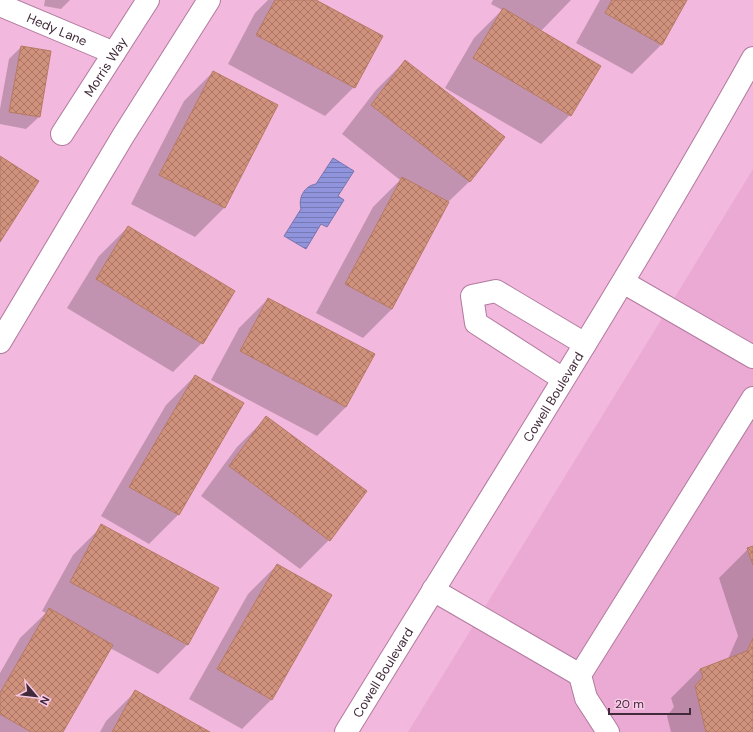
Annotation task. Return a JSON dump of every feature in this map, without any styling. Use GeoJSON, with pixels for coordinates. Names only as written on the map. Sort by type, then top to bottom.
{"type":"FeatureCollection","features":[{"type":"Feature","properties":{"kind":"main road","name":"Morris Way"},"geometry":{"type":"LineString","coordinates":[[62,134],[148,0]]}},
{"type":"Feature","properties":{"kind":"main road"},"geometry":{"type":"LineString","coordinates":[[0,342],[123,136],[209,0]]}},
{"type":"Feature","properties":{"kind":"main road","name":"Hedy Lane"},"geometry":{"type":"LineString","coordinates":[[0,4],[114,53]]}},
{"type":"Feature","properties":{"kind":"main road","name":"Cowell Boulevard"},"geometry":{"type":"LineString","coordinates":[[346,732],[623,282],[753,58]]}},
{"type":"Feature","properties":{"kind":"main road"},"geometry":{"type":"LineString","coordinates":[[623,282],[753,357]]}},
{"type":"Feature","properties":{"kind":"main road"},"geometry":{"type":"LineString","coordinates":[[563,379],[476,322],[472,296],[496,291],[585,344]]}},
{"type":"Feature","properties":{"kind":"main road"},"geometry":{"type":"LineString","coordinates":[[580,675],[753,398]]}},
{"type":"Feature","properties":{"kind":"main road"},"geometry":{"type":"LineString","coordinates":[[433,590],[580,675],[586,698],[608,732]]}},
{"type":"Feature","properties":{"kind":"shaded area"},"geometry":{"type":"Polygon","coordinates":[[[753,169],[753,732],[408,732],[653,333],[753,169]]]}},
{"type":"Feature","properties":{"kind":"water"},"geometry":{"type":"Polygon","coordinates":[[[333,158],[354,171],[338,196],[344,200],[327,227],[321,224],[306,249],[284,236],[301,209],[300,201],[303,193],[308,187],[316,184],[333,158]]]}},
{"type":"Feature","properties":{"kind":"building"},"geometry":{"type":"Polygon","coordinates":[[[275,0],[316,0],[383,36],[355,88],[256,35],[275,0]]]}},
{"type":"Feature","properties":{"kind":"building"},"geometry":{"type":"Polygon","coordinates":[[[612,0],[687,0],[662,45],[605,13],[612,0]]]}},
{"type":"Feature","properties":{"kind":"building"},"geometry":{"type":"Polygon","coordinates":[[[503,8],[601,66],[571,116],[473,58],[503,8]]]}},
{"type":"Feature","properties":{"kind":"building"},"geometry":{"type":"Polygon","coordinates":[[[21,46],[51,51],[40,117],[9,112],[21,46]]]}},
{"type":"Feature","properties":{"kind":"building"},"geometry":{"type":"Polygon","coordinates":[[[405,60],[505,137],[470,182],[371,105],[405,60]]]}},
{"type":"Feature","properties":{"kind":"building"},"geometry":{"type":"Polygon","coordinates":[[[213,71],[278,105],[225,208],[159,175],[213,71]]]}},
{"type":"Feature","properties":{"kind":"building"},"geometry":{"type":"Polygon","coordinates":[[[0,156],[39,181],[0,242],[0,156]]]}},
{"type":"Feature","properties":{"kind":"building"},"geometry":{"type":"Polygon","coordinates":[[[402,177],[449,202],[392,309],[345,284],[402,177]]]}},
{"type":"Feature","properties":{"kind":"building"},"geometry":{"type":"Polygon","coordinates":[[[128,226],[235,291],[203,344],[96,279],[128,226]]]}},
{"type":"Feature","properties":{"kind":"building"},"geometry":{"type":"Polygon","coordinates":[[[268,298],[375,354],[346,407],[240,351],[268,298]]]}},
{"type":"Feature","properties":{"kind":"building"},"geometry":{"type":"Polygon","coordinates":[[[195,375],[244,403],[179,515],[129,487],[195,375]]]}},
{"type":"Feature","properties":{"kind":"building"},"geometry":{"type":"Polygon","coordinates":[[[266,416],[367,491],[330,541],[229,466],[266,416]]]}},
{"type":"Feature","properties":{"kind":"building"},"geometry":{"type":"Polygon","coordinates":[[[101,524],[219,588],[188,645],[70,582],[101,524]]]}},
{"type":"Feature","properties":{"kind":"building"},"geometry":{"type":"Polygon","coordinates":[[[753,546],[753,565],[747,548],[753,546]]]}},
{"type":"Feature","properties":{"kind":"building"},"geometry":{"type":"Polygon","coordinates":[[[277,564],[332,595],[272,700],[217,669],[277,564]]]}},
{"type":"Feature","properties":{"kind":"building"},"geometry":{"type":"Polygon","coordinates":[[[49,608],[113,645],[63,732],[31,732],[0,714],[0,693],[49,608]]]}},
{"type":"Feature","properties":{"kind":"building"},"geometry":{"type":"Polygon","coordinates":[[[753,638],[753,732],[706,732],[695,686],[703,677],[700,669],[747,651],[753,638]]]}},
{"type":"Feature","properties":{"kind":"building"},"geometry":{"type":"Polygon","coordinates":[[[135,690],[210,732],[112,732],[135,690]]]}}]}
